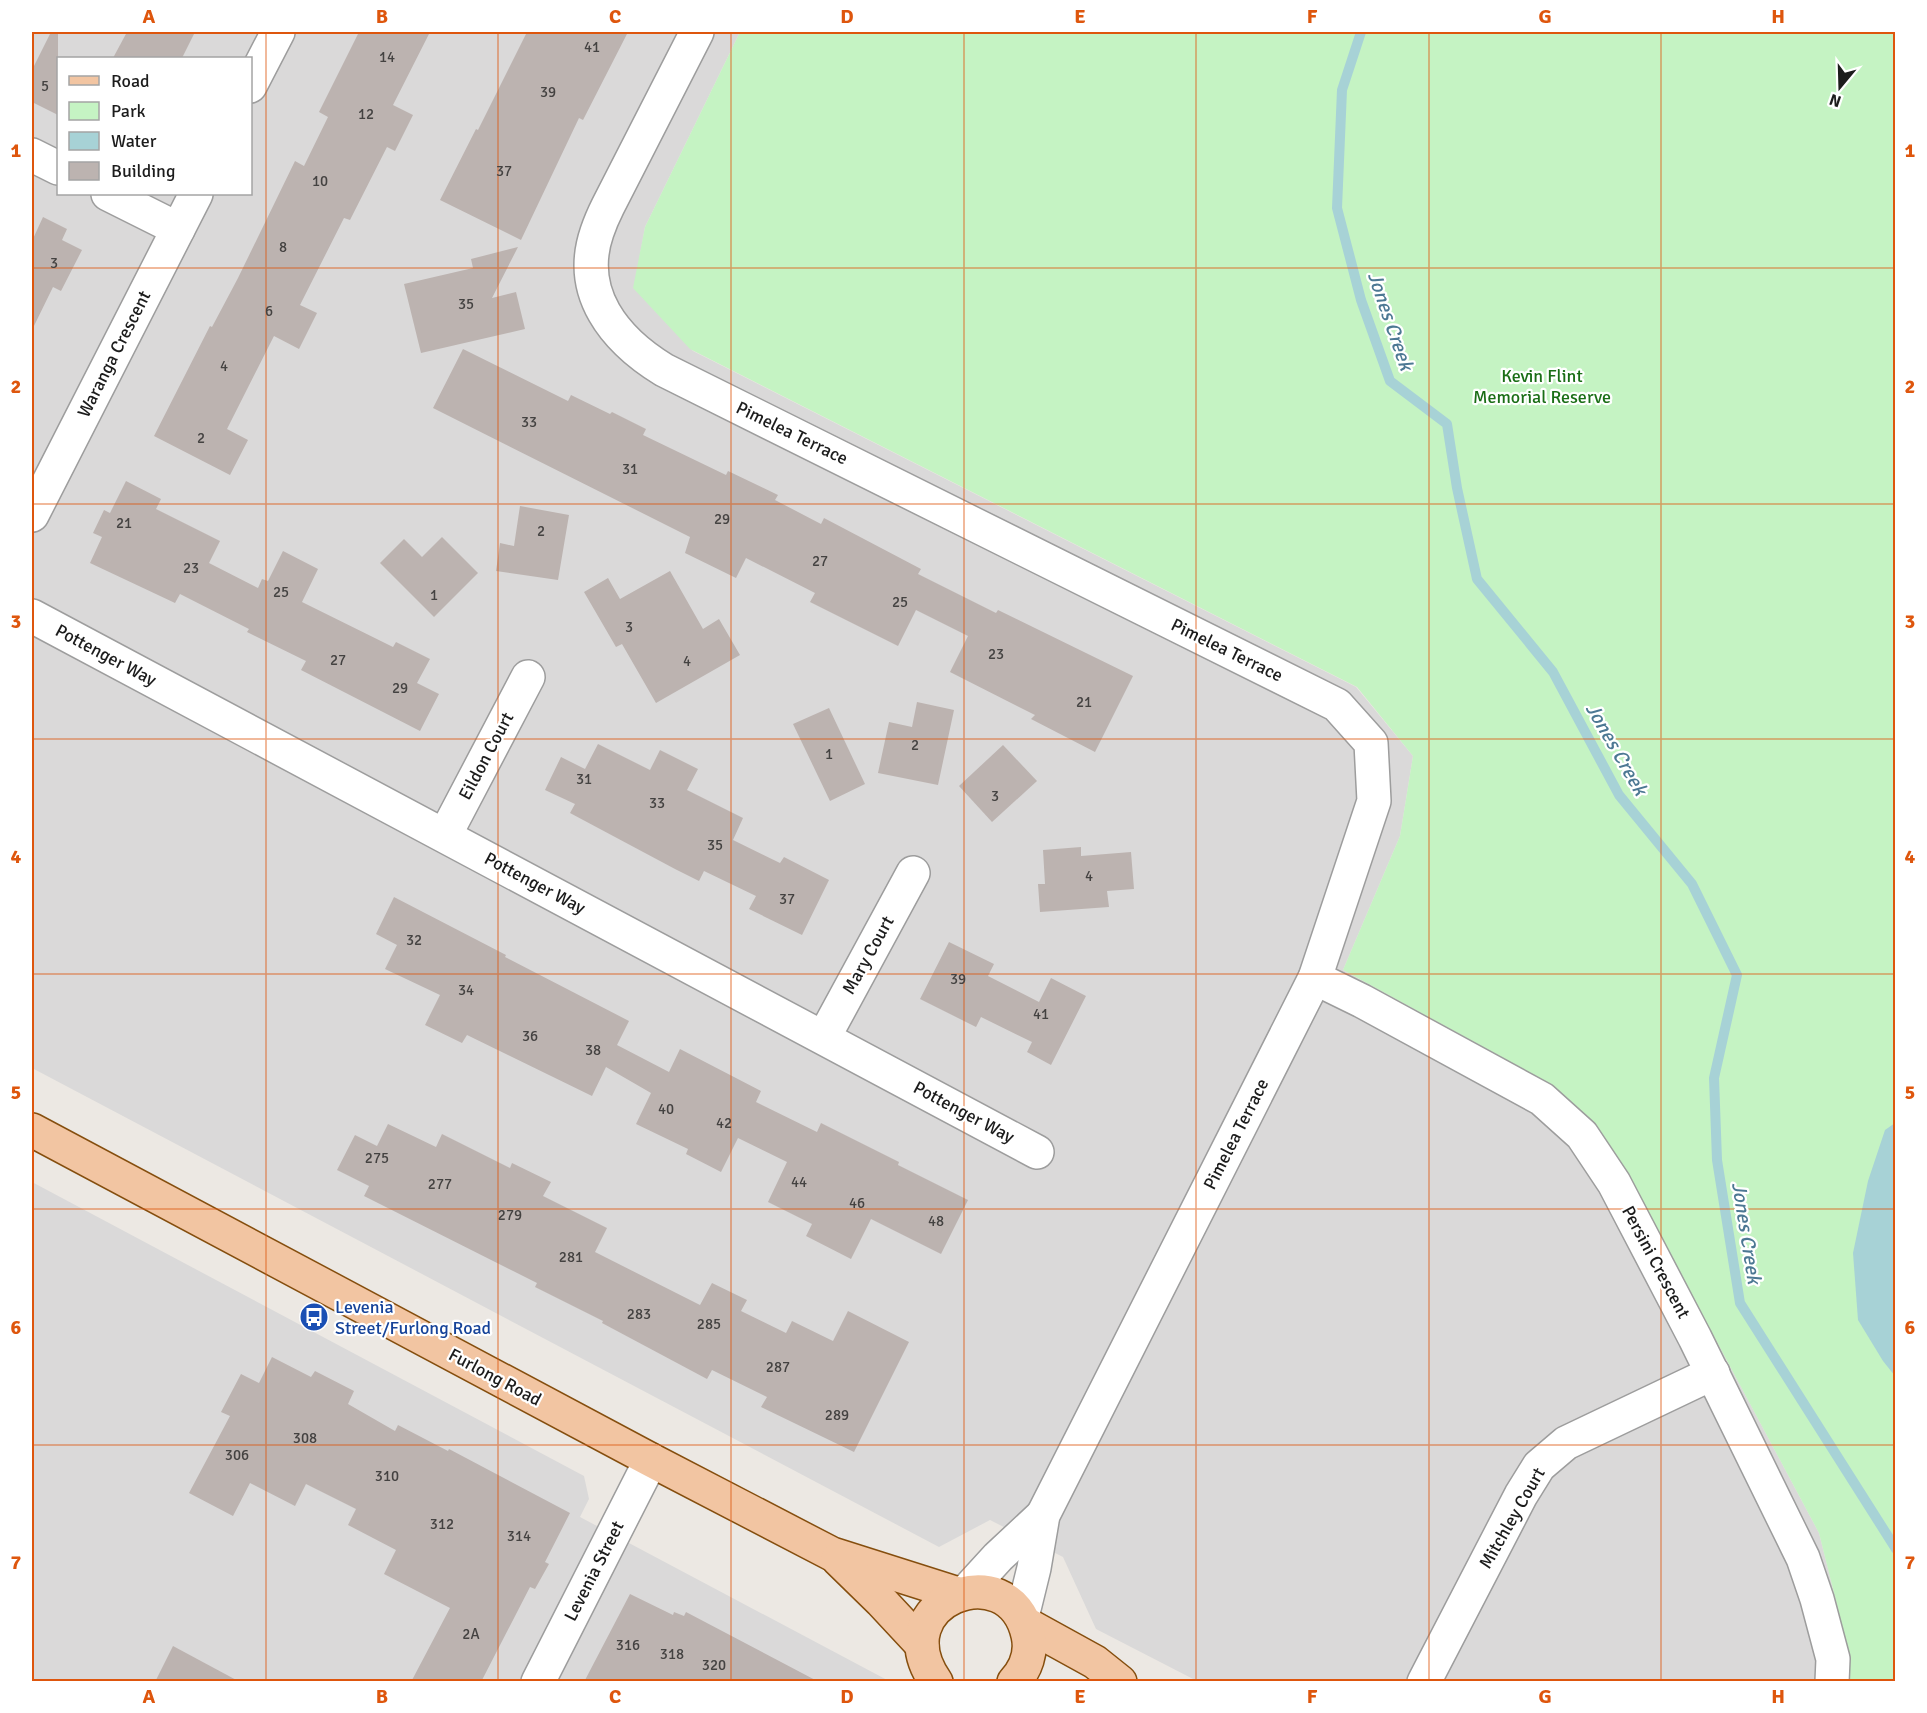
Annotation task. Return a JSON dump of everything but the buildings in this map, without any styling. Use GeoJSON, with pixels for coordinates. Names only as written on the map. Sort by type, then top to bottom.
{"type":"FeatureCollection","features":[{"type":"Feature","properties":{"kind":"main road","name":"Furlong Road"},"geometry":{"type":"LineString","coordinates":[[32,1130],[832,1554],[962,1593],[982,1591],[998,1596],[1012,1605],[1024,1621]]}},
{"type":"Feature","properties":{"kind":"main road","name":"Furlong Road"},"geometry":{"type":"LineString","coordinates":[[832,1554],[881,1601],[926,1666]]}},
{"type":"Feature","properties":{"kind":"main road"},"geometry":{"type":"LineString","coordinates":[[926,1666],[923,1632],[928,1619],[946,1600],[962,1593]]}},
{"type":"Feature","properties":{"kind":"main road"},"geometry":{"type":"LineString","coordinates":[[1014,1682],[1021,1675],[1028,1659],[1030,1641],[1024,1621]]}},
{"type":"Feature","properties":{"kind":"main road"},"geometry":{"type":"LineString","coordinates":[[1024,1621],[1095,1662],[1120,1682]]}},
{"type":"Feature","properties":{"kind":"street"},"geometry":{"type":"LineString","coordinates":[[252,82],[278,32]]}},
{"type":"Feature","properties":{"kind":"street","name":"Pimelea Terrace"},"geometry":{"type":"LineString","coordinates":[[697,32],[596,233],[591,270],[595,291],[605,315],[627,343],[641,356],[664,370],[1337,705],[1371,743],[1374,801],[1315,978],[1043,1515],[1024,1621]]}},
{"type":"Feature","properties":{"kind":"street"},"geometry":{"type":"LineString","coordinates":[[32,154],[57,167]]}},
{"type":"Feature","properties":{"kind":"street"},"geometry":{"type":"LineString","coordinates":[[110,195],[178,230]]}},
{"type":"Feature","properties":{"kind":"street","name":"Waranga Crescent"},"geometry":{"type":"LineString","coordinates":[[32,515],[196,195]]}},
{"type":"Feature","properties":{"kind":"street","name":"Pottenger Way"},"geometry":{"type":"LineString","coordinates":[[32,616],[1038,1152]]}},
{"type":"Feature","properties":{"kind":"street","name":"Eildon Court"},"geometry":{"type":"LineString","coordinates":[[445,835],[528,677]]}},
{"type":"Feature","properties":{"kind":"street","name":"Mary Court"},"geometry":{"type":"LineString","coordinates":[[824,1037],[913,873]]}},
{"type":"Feature","properties":{"kind":"street","name":"Persini Crescent"},"geometry":{"type":"LineString","coordinates":[[1315,978],[1362,1001],[1542,1100],[1582,1135],[1614,1183],[1713,1373],[1803,1558],[1833,1659],[1832,1682]]}},
{"type":"Feature","properties":{"kind":"street","name":"Mitchley Court"},"geometry":{"type":"LineString","coordinates":[[1424,1682],[1521,1495],[1539,1466],[1566,1443],[1713,1373]]}},
{"type":"Feature","properties":{"kind":"street","name":"Levenia Street"},"geometry":{"type":"LineString","coordinates":[[538,1682],[651,1460]]}},
{"type":"Feature","properties":{"kind":"street","name":"Pimelea Terrace"},"geometry":{"type":"LineString","coordinates":[[962,1593],[1043,1515]]}},
{"type":"Feature","properties":{"kind":"shaded area"},"geometry":{"type":"Polygon","coordinates":[[[32,32],[740,32],[645,227],[634,288],[693,351],[1356,687],[1413,756],[1400,836],[1343,970],[1516,1065],[1594,1126],[1646,1209],[1819,1533],[1838,1609],[1838,1681],[1197,1681],[1096,1629],[1063,1557],[990,1520],[939,1547],[32,1068],[32,32]]]}},
{"type":"Feature","properties":{"kind":"shaded area"},"geometry":{"type":"Polygon","coordinates":[[[32,1182],[584,1476],[589,1499],[580,1517],[889,1681],[32,1681],[32,1182]]]}},
{"type":"Feature","properties":{"kind":"green space","name":"Kevin Flint Memorial Reserve"},"geometry":{"type":"Polygon","coordinates":[[[740,32],[1895,32],[1895,1681],[1838,1681],[1838,1609],[1819,1533],[1646,1209],[1594,1126],[1516,1065],[1343,970],[1400,836],[1413,756],[1357,687],[690,349],[633,288],[645,227],[740,32]]]}},
{"type":"Feature","properties":{"kind":"water"},"geometry":{"type":"Polygon","coordinates":[[[1895,1123],[1895,1376],[1858,1320],[1853,1253],[1868,1181],[1885,1130],[1895,1123]]]}},
{"type":"Feature","properties":{"kind":"waterway","name":"Jones Creek"},"geometry":{"type":"LineString","coordinates":[[1361,32],[1342,90],[1337,208],[1361,300],[1390,381],[1447,424],[1457,488],[1477,579],[1553,672],[1619,795],[1692,884],[1737,975],[1714,1078],[1717,1160],[1740,1303],[1896,1549]]}},
{"type":"Feature","properties":{"kind":"place","name":"Levenia Street/Furlong Road"},"geometry":{"type":"Point","coordinates":[314,1317]}}]}
